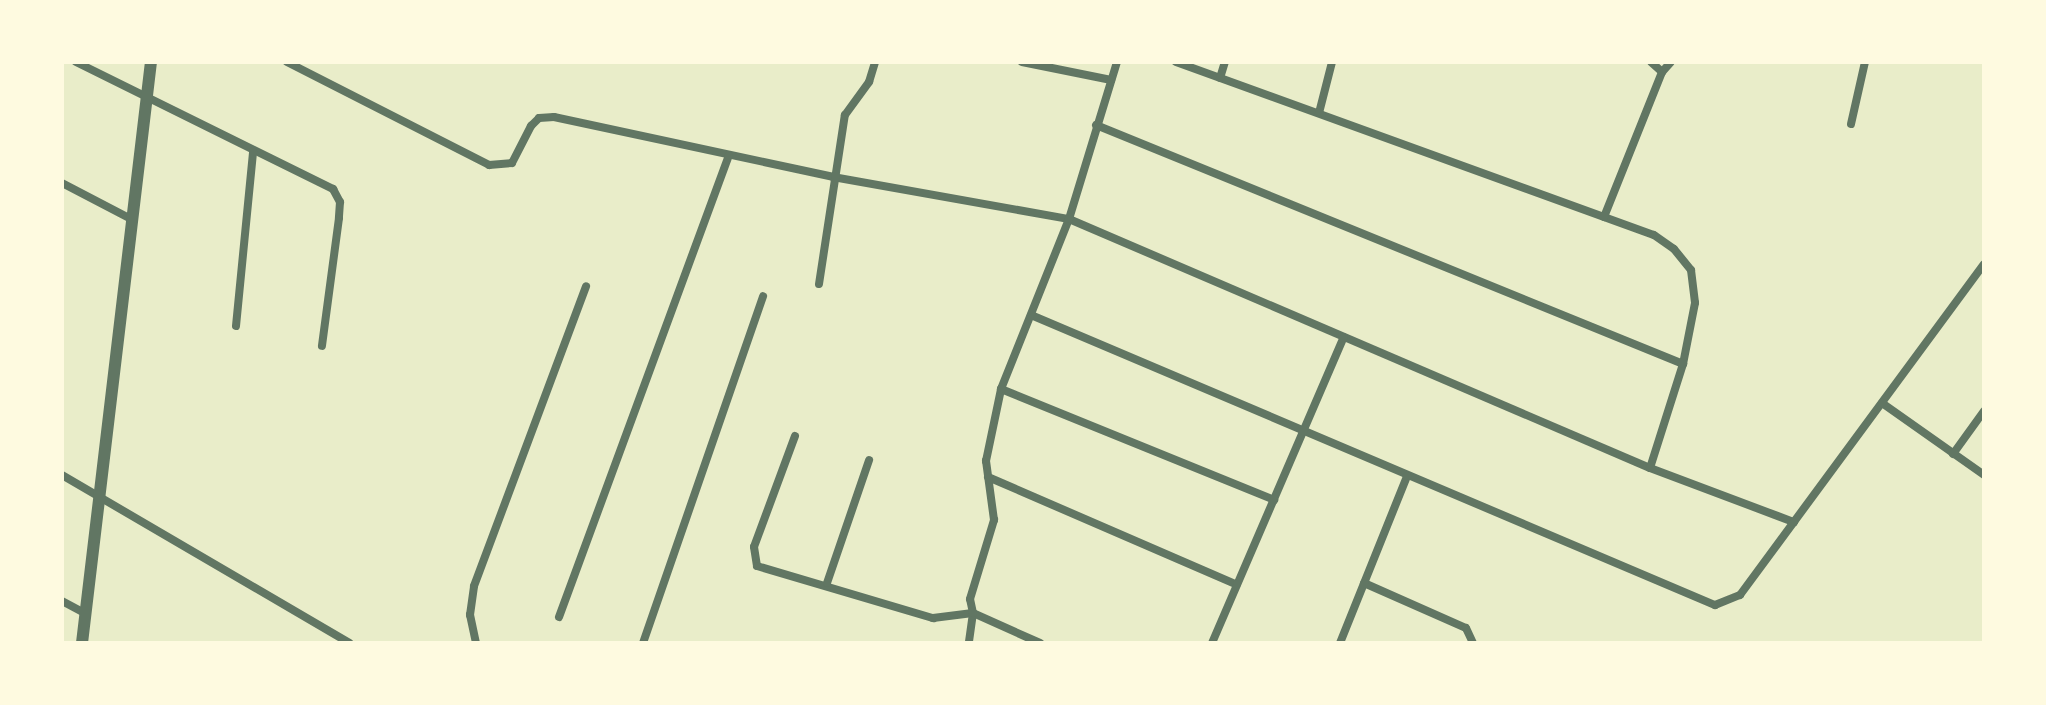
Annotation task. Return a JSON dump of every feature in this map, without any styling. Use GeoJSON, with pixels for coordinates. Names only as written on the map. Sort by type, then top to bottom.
{"type":"FeatureCollection","features":[{"type":"Feature","properties":{"kind":"street"},"geometry":{"type":"LineString","coordinates":[[76,62],[333,189],[340,202],[322,346]]}},
{"type":"Feature","properties":{"kind":"street"},"geometry":{"type":"LineString","coordinates":[[82,643],[151,62]]}},
{"type":"Feature","properties":{"kind":"street"},"geometry":{"type":"LineString","coordinates":[[287,62],[489,165],[512,163],[531,126],[539,118],[554,117],[833,177],[1069,219],[1650,468],[1794,522]]}},
{"type":"Feature","properties":{"kind":"street"},"geometry":{"type":"LineString","coordinates":[[819,284],[830,238],[833,177],[845,115],[869,82],[875,62]]}},
{"type":"Feature","properties":{"kind":"street"},"geometry":{"type":"LineString","coordinates":[[1022,62],[1111,80]]}},
{"type":"Feature","properties":{"kind":"street"},"geometry":{"type":"LineString","coordinates":[[969,643],[973,613],[970,599],[994,520],[986,461],[1001,389],[1069,219],[1117,62]]}},
{"type":"Feature","properties":{"kind":"street"},"geometry":{"type":"LineString","coordinates":[[1176,62],[1654,235],[1691,270],[1695,303],[1683,364],[1650,468]]}},
{"type":"Feature","properties":{"kind":"street"},"geometry":{"type":"LineString","coordinates":[[1220,78],[1225,62]]}},
{"type":"Feature","properties":{"kind":"street"},"geometry":{"type":"LineString","coordinates":[[1319,113],[1332,62]]}},
{"type":"Feature","properties":{"kind":"street"},"geometry":{"type":"LineString","coordinates":[[1651,62],[1662,72]]}},
{"type":"Feature","properties":{"kind":"street"},"geometry":{"type":"LineString","coordinates":[[1604,217],[1662,72],[1671,62]]}},
{"type":"Feature","properties":{"kind":"street"},"geometry":{"type":"LineString","coordinates":[[1851,124],[1865,62]]}},
{"type":"Feature","properties":{"kind":"street"},"geometry":{"type":"LineString","coordinates":[[1096,125],[1683,364]]}},
{"type":"Feature","properties":{"kind":"street"},"geometry":{"type":"LineString","coordinates":[[236,326],[253,152]]}},
{"type":"Feature","properties":{"kind":"street"},"geometry":{"type":"LineString","coordinates":[[559,617],[729,155]]}},
{"type":"Feature","properties":{"kind":"street"},"geometry":{"type":"LineString","coordinates":[[62,183],[133,220]]}},
{"type":"Feature","properties":{"kind":"street"},"geometry":{"type":"LineString","coordinates":[[1031,315],[1715,605],[1740,595],[1984,264]]}},
{"type":"Feature","properties":{"kind":"street"},"geometry":{"type":"LineString","coordinates":[[476,643],[470,615],[474,586],[586,286]]}},
{"type":"Feature","properties":{"kind":"street"},"geometry":{"type":"LineString","coordinates":[[643,643],[763,296]]}},
{"type":"Feature","properties":{"kind":"street"},"geometry":{"type":"LineString","coordinates":[[1212,643],[1344,337]]}},
{"type":"Feature","properties":{"kind":"street"},"geometry":{"type":"LineString","coordinates":[[1001,389],[1274,500]]}},
{"type":"Feature","properties":{"kind":"street"},"geometry":{"type":"LineString","coordinates":[[1882,403],[1984,475]]}},
{"type":"Feature","properties":{"kind":"street"},"geometry":{"type":"LineString","coordinates":[[1953,454],[1984,411]]}},
{"type":"Feature","properties":{"kind":"street"},"geometry":{"type":"LineString","coordinates":[[795,436],[753,557],[757,566],[827,583],[933,618],[973,613],[1040,643]]}},
{"type":"Feature","properties":{"kind":"street"},"geometry":{"type":"LineString","coordinates":[[827,583],[869,460]]}},
{"type":"Feature","properties":{"kind":"street"},"geometry":{"type":"LineString","coordinates":[[62,475],[349,643]]}},
{"type":"Feature","properties":{"kind":"street"},"geometry":{"type":"LineString","coordinates":[[1340,643],[1407,476]]}},
{"type":"Feature","properties":{"kind":"street"},"geometry":{"type":"LineString","coordinates":[[988,477],[1237,585]]}},
{"type":"Feature","properties":{"kind":"street"},"geometry":{"type":"LineString","coordinates":[[1364,583],[1466,628],[1473,643]]}},
{"type":"Feature","properties":{"kind":"street"},"geometry":{"type":"LineString","coordinates":[[62,601],[86,614]]}}]}
